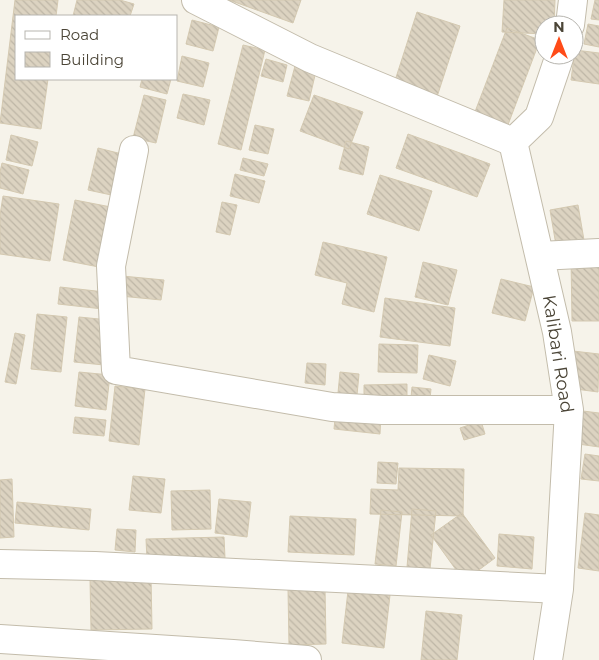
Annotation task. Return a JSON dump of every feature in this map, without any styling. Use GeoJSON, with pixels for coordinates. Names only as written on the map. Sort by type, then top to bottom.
{"type":"FeatureCollection","features":[{"type":"Feature","properties":{"kind":"street"},"geometry":{"type":"LineString","coordinates":[[196,0],[310,58],[513,142],[539,118],[557,65]]}},
{"type":"Feature","properties":{"kind":"street"},"geometry":{"type":"LineString","coordinates":[[571,15],[573,0]]}},
{"type":"Feature","properties":{"kind":"street","name":"Kalibari Road"},"geometry":{"type":"LineString","coordinates":[[513,142],[557,332],[569,410],[559,589],[548,660]]}},
{"type":"Feature","properties":{"kind":"street"},"geometry":{"type":"LineString","coordinates":[[134,150],[111,266],[116,370],[332,407],[382,410],[569,410]]}},
{"type":"Feature","properties":{"kind":"street"},"geometry":{"type":"LineString","coordinates":[[540,256],[599,253]]}},
{"type":"Feature","properties":{"kind":"street"},"geometry":{"type":"LineString","coordinates":[[0,564],[95,566],[559,589]]}},
{"type":"Feature","properties":{"kind":"street"},"geometry":{"type":"LineString","coordinates":[[0,639],[307,660]]}},
{"type":"Feature","properties":{"kind":"building"},"geometry":{"type":"Polygon","coordinates":[[[15,0],[58,0],[56,15],[15,15],[15,80],[48,80],[41,129],[0,123],[15,0]]]}},
{"type":"Feature","properties":{"kind":"building"},"geometry":{"type":"Polygon","coordinates":[[[77,0],[120,0],[134,4],[130,15],[73,15],[77,0]]]}},
{"type":"Feature","properties":{"kind":"building"},"geometry":{"type":"Polygon","coordinates":[[[229,0],[301,0],[293,23],[229,0]]]}},
{"type":"Feature","properties":{"kind":"building"},"geometry":{"type":"Polygon","coordinates":[[[504,0],[555,0],[554,15],[534,15],[534,34],[502,32],[504,0]]]}},
{"type":"Feature","properties":{"kind":"building"},"geometry":{"type":"Polygon","coordinates":[[[595,0],[599,0],[599,20],[591,19],[595,0]]]}},
{"type":"Feature","properties":{"kind":"building"},"geometry":{"type":"Polygon","coordinates":[[[417,12],[460,26],[435,103],[392,90],[417,12]]]}},
{"type":"Feature","properties":{"kind":"building"},"geometry":{"type":"Polygon","coordinates":[[[192,20],[219,27],[213,51],[186,44],[192,20]]]}},
{"type":"Feature","properties":{"kind":"building"},"geometry":{"type":"Polygon","coordinates":[[[588,24],[599,26],[599,47],[584,44],[588,24]]]}},
{"type":"Feature","properties":{"kind":"building"},"geometry":{"type":"Polygon","coordinates":[[[507,28],[534,38],[534,56],[506,130],[473,117],[507,28]]]}},
{"type":"Feature","properties":{"kind":"building"},"geometry":{"type":"Polygon","coordinates":[[[243,45],[265,50],[241,150],[218,144],[243,45]]]}},
{"type":"Feature","properties":{"kind":"building"},"geometry":{"type":"Polygon","coordinates":[[[584,51],[599,53],[599,84],[571,80],[573,65],[584,65],[584,51]]]}},
{"type":"Feature","properties":{"kind":"building"},"geometry":{"type":"Polygon","coordinates":[[[182,56],[209,63],[203,87],[177,81],[182,56]]]}},
{"type":"Feature","properties":{"kind":"building"},"geometry":{"type":"Polygon","coordinates":[[[266,59],[287,65],[283,82],[261,76],[266,59]]]}},
{"type":"Feature","properties":{"kind":"building"},"geometry":{"type":"Polygon","coordinates":[[[295,66],[316,71],[309,101],[287,96],[295,66]]]}},
{"type":"Feature","properties":{"kind":"building"},"geometry":{"type":"Polygon","coordinates":[[[142,80],[171,80],[167,94],[140,87],[142,80]]]}},
{"type":"Feature","properties":{"kind":"building"},"geometry":{"type":"Polygon","coordinates":[[[183,94],[210,100],[204,125],[177,118],[183,94]]]}},
{"type":"Feature","properties":{"kind":"building"},"geometry":{"type":"Polygon","coordinates":[[[144,95],[166,100],[156,143],[133,138],[144,95]]]}},
{"type":"Feature","properties":{"kind":"building"},"geometry":{"type":"Polygon","coordinates":[[[314,95],[363,112],[349,149],[300,131],[314,95]]]}},
{"type":"Feature","properties":{"kind":"building"},"geometry":{"type":"Polygon","coordinates":[[[255,125],[274,129],[268,154],[249,150],[255,125]]]}},
{"type":"Feature","properties":{"kind":"building"},"geometry":{"type":"Polygon","coordinates":[[[408,134],[490,164],[477,197],[396,168],[408,134]]]}},
{"type":"Feature","properties":{"kind":"building"},"geometry":{"type":"Polygon","coordinates":[[[11,135],[38,142],[32,166],[6,160],[11,135]]]}},
{"type":"Feature","properties":{"kind":"building"},"geometry":{"type":"Polygon","coordinates":[[[346,141],[369,147],[363,175],[339,169],[346,141]]]}},
{"type":"Feature","properties":{"kind":"building"},"geometry":{"type":"Polygon","coordinates":[[[98,148],[126,155],[116,196],[88,190],[98,148]]]}},
{"type":"Feature","properties":{"kind":"building"},"geometry":{"type":"Polygon","coordinates":[[[243,158],[268,164],[264,176],[240,170],[243,158]]]}},
{"type":"Feature","properties":{"kind":"building"},"geometry":{"type":"Polygon","coordinates":[[[2,163],[29,170],[23,194],[0,188],[2,163]]]}},
{"type":"Feature","properties":{"kind":"building"},"geometry":{"type":"Polygon","coordinates":[[[235,174],[265,181],[259,203],[230,196],[235,174]]]}},
{"type":"Feature","properties":{"kind":"building"},"geometry":{"type":"Polygon","coordinates":[[[380,175],[432,191],[419,231],[367,214],[380,175]]]}},
{"type":"Feature","properties":{"kind":"building"},"geometry":{"type":"Polygon","coordinates":[[[3,196],[59,204],[50,261],[0,254],[0,215],[3,196]]]}},
{"type":"Feature","properties":{"kind":"building"},"geometry":{"type":"Polygon","coordinates":[[[75,200],[116,208],[104,268],[63,260],[75,200]]]}},
{"type":"Feature","properties":{"kind":"building"},"geometry":{"type":"Polygon","coordinates":[[[222,202],[237,205],[230,235],[216,232],[222,202]]]}},
{"type":"Feature","properties":{"kind":"building"},"geometry":{"type":"Polygon","coordinates":[[[578,205],[585,246],[557,251],[550,210],[578,205]]]}},
{"type":"Feature","properties":{"kind":"building"},"geometry":{"type":"Polygon","coordinates":[[[323,242],[387,257],[374,312],[342,304],[347,283],[315,275],[323,242]]]}},
{"type":"Feature","properties":{"kind":"building"},"geometry":{"type":"Polygon","coordinates":[[[571,258],[599,258],[599,321],[572,321],[571,258]]]}},
{"type":"Feature","properties":{"kind":"building"},"geometry":{"type":"Polygon","coordinates":[[[423,262],[457,270],[448,305],[415,297],[423,262]]]}},
{"type":"Feature","properties":{"kind":"building"},"geometry":{"type":"Polygon","coordinates":[[[122,276],[164,280],[161,300],[120,296],[122,276]]]}},
{"type":"Feature","properties":{"kind":"building"},"geometry":{"type":"Polygon","coordinates":[[[501,279],[534,287],[525,321],[492,313],[501,279]]]}},
{"type":"Feature","properties":{"kind":"building"},"geometry":{"type":"Polygon","coordinates":[[[60,287],[105,292],[103,309],[58,304],[60,287]]]}},
{"type":"Feature","properties":{"kind":"building"},"geometry":{"type":"Polygon","coordinates":[[[385,298],[455,308],[450,346],[380,337],[385,298]]]}},
{"type":"Feature","properties":{"kind":"building"},"geometry":{"type":"Polygon","coordinates":[[[37,314],[67,317],[61,372],[31,369],[37,314]]]}},
{"type":"Feature","properties":{"kind":"building"},"geometry":{"type":"Polygon","coordinates":[[[79,317],[109,320],[104,365],[74,362],[79,317]]]}},
{"type":"Feature","properties":{"kind":"building"},"geometry":{"type":"Polygon","coordinates":[[[15,333],[25,335],[16,384],[5,382],[15,333]]]}},
{"type":"Feature","properties":{"kind":"building"},"geometry":{"type":"Polygon","coordinates":[[[379,344],[418,345],[417,373],[378,372],[379,344]]]}},
{"type":"Feature","properties":{"kind":"building"},"geometry":{"type":"Polygon","coordinates":[[[573,351],[599,354],[598,392],[568,388],[573,351]]]}},
{"type":"Feature","properties":{"kind":"building"},"geometry":{"type":"Polygon","coordinates":[[[429,355],[456,361],[450,386],[423,379],[429,355]]]}},
{"type":"Feature","properties":{"kind":"building"},"geometry":{"type":"Polygon","coordinates":[[[307,363],[326,364],[325,385],[305,383],[307,363]]]}},
{"type":"Feature","properties":{"kind":"building"},"geometry":{"type":"Polygon","coordinates":[[[79,372],[110,375],[106,410],[75,406],[79,372]]]}},
{"type":"Feature","properties":{"kind":"building"},"geometry":{"type":"Polygon","coordinates":[[[340,372],[359,374],[357,395],[338,393],[340,372]]]}},
{"type":"Feature","properties":{"kind":"building"},"geometry":{"type":"Polygon","coordinates":[[[407,384],[407,406],[364,407],[364,385],[407,384]]]}},
{"type":"Feature","properties":{"kind":"building"},"geometry":{"type":"Polygon","coordinates":[[[115,386],[145,389],[139,445],[109,441],[115,386]]]}},
{"type":"Feature","properties":{"kind":"building"},"geometry":{"type":"Polygon","coordinates":[[[412,387],[431,389],[429,409],[410,408],[412,387]]]}},
{"type":"Feature","properties":{"kind":"building"},"geometry":{"type":"Polygon","coordinates":[[[336,409],[381,414],[380,434],[334,429],[336,409]]]}},
{"type":"Feature","properties":{"kind":"building"},"geometry":{"type":"Polygon","coordinates":[[[575,410],[599,413],[599,447],[571,443],[575,410]]]}},
{"type":"Feature","properties":{"kind":"building"},"geometry":{"type":"Polygon","coordinates":[[[75,417],[106,420],[104,436],[73,433],[75,417]]]}},
{"type":"Feature","properties":{"kind":"building"},"geometry":{"type":"Polygon","coordinates":[[[481,421],[485,434],[464,440],[460,428],[481,421]]]}},
{"type":"Feature","properties":{"kind":"building"},"geometry":{"type":"Polygon","coordinates":[[[585,454],[599,456],[599,481],[581,479],[585,454]]]}},
{"type":"Feature","properties":{"kind":"building"},"geometry":{"type":"Polygon","coordinates":[[[378,462],[398,463],[396,484],[377,483],[378,462]]]}},
{"type":"Feature","properties":{"kind":"building"},"geometry":{"type":"Polygon","coordinates":[[[399,468],[464,469],[463,516],[370,514],[371,489],[398,490],[399,468]]]}},
{"type":"Feature","properties":{"kind":"building"},"geometry":{"type":"Polygon","coordinates":[[[133,476],[165,479],[161,513],[129,510],[133,476]]]}},
{"type":"Feature","properties":{"kind":"building"},"geometry":{"type":"Polygon","coordinates":[[[12,479],[14,537],[0,538],[0,480],[12,479]]]}},
{"type":"Feature","properties":{"kind":"building"},"geometry":{"type":"Polygon","coordinates":[[[210,490],[211,529],[172,530],[171,491],[210,490]]]}},
{"type":"Feature","properties":{"kind":"building"},"geometry":{"type":"Polygon","coordinates":[[[219,499],[251,502],[247,537],[215,533],[219,499]]]}},
{"type":"Feature","properties":{"kind":"building"},"geometry":{"type":"Polygon","coordinates":[[[17,502],[91,509],[89,530],[15,523],[17,502]]]}},
{"type":"Feature","properties":{"kind":"building"},"geometry":{"type":"Polygon","coordinates":[[[412,509],[436,511],[430,569],[407,567],[412,509]]]}},
{"type":"Feature","properties":{"kind":"building"},"geometry":{"type":"Polygon","coordinates":[[[381,510],[402,512],[396,566],[375,564],[381,510]]]}},
{"type":"Feature","properties":{"kind":"building"},"geometry":{"type":"Polygon","coordinates":[[[462,513],[495,558],[464,581],[431,535],[462,513]]]}},
{"type":"Feature","properties":{"kind":"building"},"geometry":{"type":"Polygon","coordinates":[[[585,513],[599,515],[599,571],[578,568],[585,513]]]}},
{"type":"Feature","properties":{"kind":"building"},"geometry":{"type":"Polygon","coordinates":[[[290,516],[356,519],[354,555],[288,552],[290,516]]]}},
{"type":"Feature","properties":{"kind":"building"},"geometry":{"type":"Polygon","coordinates":[[[117,529],[136,530],[135,552],[115,550],[117,529]]]}},
{"type":"Feature","properties":{"kind":"building"},"geometry":{"type":"Polygon","coordinates":[[[499,534],[534,537],[532,569],[497,566],[499,534]]]}},
{"type":"Feature","properties":{"kind":"building"},"geometry":{"type":"Polygon","coordinates":[[[224,537],[225,558],[147,560],[146,539],[224,537]]]}},
{"type":"Feature","properties":{"kind":"building"},"geometry":{"type":"Polygon","coordinates":[[[151,577],[152,629],[91,630],[90,578],[151,577]]]}},
{"type":"Feature","properties":{"kind":"building"},"geometry":{"type":"Polygon","coordinates":[[[325,588],[326,644],[289,645],[288,589],[325,588]]]}},
{"type":"Feature","properties":{"kind":"building"},"geometry":{"type":"Polygon","coordinates":[[[348,591],[390,595],[384,648],[342,643],[348,591]]]}},
{"type":"Feature","properties":{"kind":"building"},"geometry":{"type":"Polygon","coordinates":[[[426,611],[462,615],[457,660],[421,660],[426,611]]]}}]}
